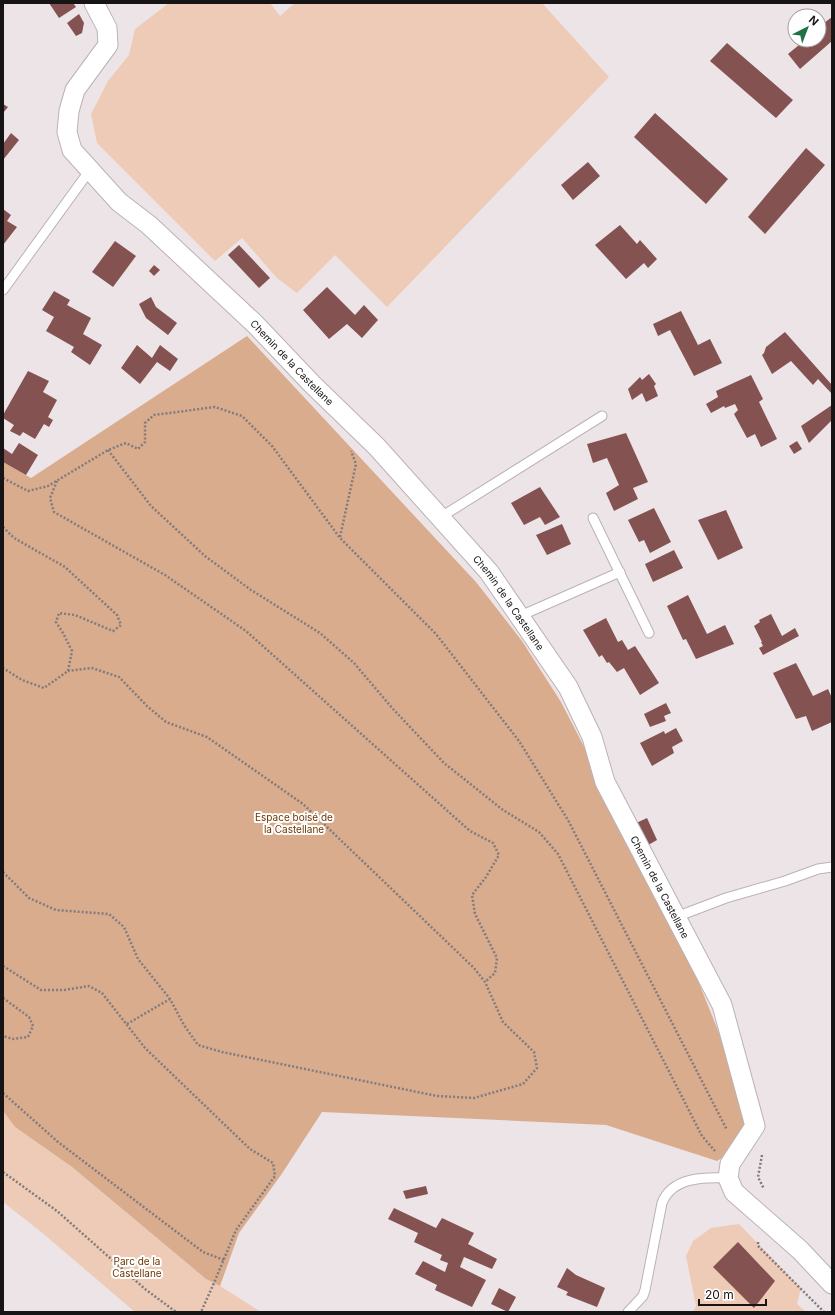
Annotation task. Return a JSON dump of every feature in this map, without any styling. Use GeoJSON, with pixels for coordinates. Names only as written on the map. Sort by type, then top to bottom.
{"type":"FeatureCollection","features":[{"type":"Feature","properties":{"kind":"street","name":"Chemin de la Castellane"},"geometry":{"type":"LineString","coordinates":[[94,3],[107,28],[108,45],[75,90],[69,111],[67,132],[72,150],[119,202],[149,225],[255,324],[312,384],[377,447],[489,572],[568,687],[592,737],[605,782],[722,1005],[755,1126],[729,1171]]}},
{"type":"Feature","properties":{"kind":"street"},"geometry":{"type":"LineString","coordinates":[[729,1171],[734,1192],[800,1250],[832,1284]]}},
{"type":"Feature","properties":{"kind":"lane"},"geometry":{"type":"LineString","coordinates":[[3,290],[90,170]]}},
{"type":"Feature","properties":{"kind":"lane"},"geometry":{"type":"LineString","coordinates":[[441,517],[602,416]]}},
{"type":"Feature","properties":{"kind":"lane"},"geometry":{"type":"LineString","coordinates":[[593,518],[649,633]]}},
{"type":"Feature","properties":{"kind":"lane"},"geometry":{"type":"LineString","coordinates":[[520,616],[620,572]]}},
{"type":"Feature","properties":{"kind":"lane"},"geometry":{"type":"LineString","coordinates":[[676,917],[726,898],[785,882],[818,869],[832,867]]}},
{"type":"Feature","properties":{"kind":"lane"},"geometry":{"type":"LineString","coordinates":[[628,1312],[643,1296],[645,1290],[662,1203],[665,1195],[689,1181],[729,1171]]}},
{"type":"Feature","properties":{"kind":"path"},"geometry":{"type":"LineString","coordinates":[[3,478],[28,491],[48,486],[108,450],[126,443],[138,449],[145,442],[145,423],[154,415],[215,407],[242,416],[272,446],[340,538],[436,634],[519,741],[568,820],[729,1134]]}},
{"type":"Feature","properties":{"kind":"path"},"geometry":{"type":"LineString","coordinates":[[108,450],[151,506],[205,556],[251,590],[320,633],[354,663],[393,709],[444,763],[503,810],[539,832],[558,854],[702,1136],[714,1151],[725,1156],[729,1171]]}},
{"type":"Feature","properties":{"kind":"path"},"geometry":{"type":"LineString","coordinates":[[340,538],[356,464],[350,452],[352,450]]}},
{"type":"Feature","properties":{"kind":"path"},"geometry":{"type":"LineString","coordinates":[[57,480],[50,498],[54,512],[165,575],[246,631],[470,831],[493,843],[499,855],[486,877],[472,895],[475,914],[497,958],[495,973],[485,982]]}},
{"type":"Feature","properties":{"kind":"path"},"geometry":{"type":"LineString","coordinates":[[3,527],[14,538],[65,567],[117,615],[121,626],[113,631],[75,615],[59,613],[56,622],[64,632],[72,651],[68,671]]}},
{"type":"Feature","properties":{"kind":"path"},"geometry":{"type":"LineString","coordinates":[[3,668],[22,680],[44,688],[68,671],[92,668],[119,677],[147,706],[166,722],[207,736],[303,804],[474,968],[485,982],[503,1022],[534,1052],[537,1068],[523,1084],[474,1098],[437,1096],[222,1052],[198,1045],[184,1025],[170,999],[138,959],[124,927],[109,914],[56,910],[29,898],[3,872]]}},
{"type":"Feature","properties":{"kind":"path"},"geometry":{"type":"LineString","coordinates":[[3,966],[41,990],[64,990],[89,986],[102,993],[145,1048],[250,1149],[273,1162],[275,1176],[236,1230],[201,1312]]}},
{"type":"Feature","properties":{"kind":"path"},"geometry":{"type":"LineString","coordinates":[[3,998],[29,1017],[33,1026],[28,1037],[13,1038],[3,1036]]}},
{"type":"Feature","properties":{"kind":"path"},"geometry":{"type":"LineString","coordinates":[[127,1024],[170,999]]}},
{"type":"Feature","properties":{"kind":"path"},"geometry":{"type":"LineString","coordinates":[[3,1093],[58,1142],[204,1252],[224,1260]]}},
{"type":"Feature","properties":{"kind":"path"},"geometry":{"type":"LineString","coordinates":[[3,1172],[57,1211],[146,1289],[176,1312]]}},
{"type":"Feature","properties":{"kind":"path"},"geometry":{"type":"LineString","coordinates":[[756,1212],[758,1246],[824,1312]]}},
{"type":"Feature","properties":{"kind":"green space"},"geometry":{"type":"Polygon","coordinates":[[[169,3],[270,3],[280,16],[295,3],[542,3],[609,77],[387,307],[335,255],[297,293],[277,278],[242,238],[215,261],[97,143],[91,114],[108,81],[129,55],[135,29],[169,3]]]}},
{"type":"Feature","properties":{"kind":"green space","name":"Espace boisé de la Castellane"},"geometry":{"type":"Polygon","coordinates":[[[247,336],[476,582],[522,641],[561,702],[674,921],[748,1105],[753,1122],[725,1156],[717,1161],[606,1125],[322,1112],[281,1175],[239,1233],[220,1286],[206,1279],[72,1167],[15,1127],[3,1111],[3,462],[31,478],[247,336]]]}},
{"type":"Feature","properties":{"kind":"green space","name":"Parc de la Castellane"},"geometry":{"type":"Polygon","coordinates":[[[3,1111],[15,1127],[72,1167],[206,1279],[220,1286],[261,1312],[135,1312],[40,1231],[3,1202],[3,1111]]]}},
{"type":"Feature","properties":{"kind":"green space"},"geometry":{"type":"Polygon","coordinates":[[[739,1224],[801,1288],[797,1304],[806,1312],[693,1312],[696,1306],[686,1256],[693,1241],[711,1228],[739,1224]]]}},
{"type":"Feature","properties":{"kind":"building"},"geometry":{"type":"Polygon","coordinates":[[[49,3],[73,3],[76,7],[59,18],[49,3]]]}},
{"type":"Feature","properties":{"kind":"building"},"geometry":{"type":"Polygon","coordinates":[[[79,14],[84,23],[82,33],[76,36],[67,23],[79,14]]]}},
{"type":"Feature","properties":{"kind":"building"},"geometry":{"type":"Polygon","coordinates":[[[832,17],[832,41],[827,45],[827,21],[832,17]]]}},
{"type":"Feature","properties":{"kind":"building"},"geometry":{"type":"Polygon","coordinates":[[[727,43],[793,100],[776,118],[710,61],[727,43]]]}},
{"type":"Feature","properties":{"kind":"building"},"geometry":{"type":"Polygon","coordinates":[[[795,48],[824,48],[800,69],[788,54],[795,48]]]}},
{"type":"Feature","properties":{"kind":"building"},"geometry":{"type":"Polygon","coordinates":[[[3,104],[8,107],[3,113],[3,104]]]}},
{"type":"Feature","properties":{"kind":"building"},"geometry":{"type":"Polygon","coordinates":[[[655,113],[728,179],[706,204],[634,137],[655,113]]]}},
{"type":"Feature","properties":{"kind":"building"},"geometry":{"type":"Polygon","coordinates":[[[11,133],[19,140],[3,160],[3,144],[11,133]]]}},
{"type":"Feature","properties":{"kind":"building"},"geometry":{"type":"Polygon","coordinates":[[[806,148],[825,165],[765,234],[748,217],[806,148]]]}},
{"type":"Feature","properties":{"kind":"building"},"geometry":{"type":"Polygon","coordinates":[[[588,162],[600,176],[573,200],[561,185],[588,162]]]}},
{"type":"Feature","properties":{"kind":"building"},"geometry":{"type":"Polygon","coordinates":[[[3,209],[11,215],[7,221],[17,227],[3,245],[3,209]]]}},
{"type":"Feature","properties":{"kind":"building"},"geometry":{"type":"Polygon","coordinates":[[[620,225],[637,244],[640,240],[657,259],[648,268],[644,263],[626,279],[595,245],[620,225]]]}},
{"type":"Feature","properties":{"kind":"building"},"geometry":{"type":"Polygon","coordinates":[[[115,241],[136,256],[113,287],[92,272],[115,241]]]}},
{"type":"Feature","properties":{"kind":"building"},"geometry":{"type":"Polygon","coordinates":[[[239,245],[270,278],[259,288],[228,255],[239,245]]]}},
{"type":"Feature","properties":{"kind":"building"},"geometry":{"type":"Polygon","coordinates":[[[154,265],[160,270],[154,276],[149,271],[154,265]]]}},
{"type":"Feature","properties":{"kind":"building"},"geometry":{"type":"Polygon","coordinates":[[[327,287],[355,315],[364,305],[378,320],[362,338],[347,324],[329,339],[303,310],[327,287]]]}},
{"type":"Feature","properties":{"kind":"building"},"geometry":{"type":"Polygon","coordinates":[[[54,291],[70,300],[67,305],[91,318],[83,334],[102,345],[90,365],[71,352],[74,347],[46,331],[54,317],[42,310],[54,291]]]}},
{"type":"Feature","properties":{"kind":"building"},"geometry":{"type":"Polygon","coordinates":[[[151,297],[156,307],[177,323],[168,335],[146,318],[139,304],[151,297]]]}},
{"type":"Feature","properties":{"kind":"building"},"geometry":{"type":"Polygon","coordinates":[[[681,311],[698,345],[710,339],[722,363],[694,376],[670,330],[658,336],[653,324],[681,311]]]}},
{"type":"Feature","properties":{"kind":"building"},"geometry":{"type":"Polygon","coordinates":[[[785,332],[832,385],[832,394],[818,379],[813,385],[791,361],[772,374],[762,355],[766,347],[785,332]]]}},
{"type":"Feature","properties":{"kind":"building"},"geometry":{"type":"Polygon","coordinates":[[[137,345],[152,358],[160,345],[178,359],[170,371],[157,362],[140,384],[121,368],[137,345]]]}},
{"type":"Feature","properties":{"kind":"building"},"geometry":{"type":"Polygon","coordinates":[[[28,371],[49,381],[43,392],[57,400],[48,417],[53,420],[49,427],[44,424],[35,439],[23,432],[20,436],[10,431],[14,425],[3,418],[3,415],[28,371]]]}},
{"type":"Feature","properties":{"kind":"building"},"geometry":{"type":"Polygon","coordinates":[[[649,374],[656,384],[654,386],[658,396],[646,402],[642,393],[632,400],[628,389],[640,377],[642,380],[649,374]]]}},
{"type":"Feature","properties":{"kind":"building"},"geometry":{"type":"Polygon","coordinates":[[[751,375],[763,399],[759,402],[777,439],[761,447],[755,434],[747,438],[734,414],[738,410],[735,404],[725,408],[724,406],[711,413],[706,404],[718,397],[716,391],[751,375]]]}},
{"type":"Feature","properties":{"kind":"building"},"geometry":{"type":"Polygon","coordinates":[[[832,405],[832,420],[809,443],[801,426],[832,405]]]}},
{"type":"Feature","properties":{"kind":"building"},"geometry":{"type":"Polygon","coordinates":[[[626,433],[648,482],[633,488],[638,499],[614,511],[606,493],[619,485],[607,458],[593,463],[587,444],[626,433]]]}},
{"type":"Feature","properties":{"kind":"building"},"geometry":{"type":"Polygon","coordinates":[[[797,441],[802,449],[794,454],[789,446],[797,441]]]}},
{"type":"Feature","properties":{"kind":"building"},"geometry":{"type":"Polygon","coordinates":[[[19,443],[38,455],[26,475],[3,462],[3,448],[12,454],[19,443]]]}},
{"type":"Feature","properties":{"kind":"building"},"geometry":{"type":"Polygon","coordinates":[[[540,487],[560,517],[545,525],[540,517],[524,525],[511,503],[540,487]]]}},
{"type":"Feature","properties":{"kind":"building"},"geometry":{"type":"Polygon","coordinates":[[[654,508],[671,542],[650,553],[644,540],[639,542],[628,520],[654,508]]]}},
{"type":"Feature","properties":{"kind":"building"},"geometry":{"type":"Polygon","coordinates":[[[726,510],[743,548],[718,560],[698,520],[726,510]]]}},
{"type":"Feature","properties":{"kind":"building"},"geometry":{"type":"Polygon","coordinates":[[[562,524],[571,544],[547,555],[536,535],[562,524]]]}},
{"type":"Feature","properties":{"kind":"building"},"geometry":{"type":"Polygon","coordinates":[[[674,550],[683,568],[653,582],[645,564],[674,550]]]}},
{"type":"Feature","properties":{"kind":"building"},"geometry":{"type":"Polygon","coordinates":[[[688,595],[707,634],[725,625],[734,644],[696,659],[686,639],[683,640],[667,606],[688,595]]]}},
{"type":"Feature","properties":{"kind":"building"},"geometry":{"type":"Polygon","coordinates":[[[771,614],[782,636],[795,628],[799,636],[763,655],[759,648],[763,646],[762,642],[754,626],[760,622],[759,620],[771,614]]]}},
{"type":"Feature","properties":{"kind":"building"},"geometry":{"type":"Polygon","coordinates":[[[606,618],[618,642],[622,640],[628,650],[635,646],[659,683],[640,695],[624,668],[617,672],[609,662],[607,663],[602,655],[599,657],[583,630],[606,618]]]}},
{"type":"Feature","properties":{"kind":"building"},"geometry":{"type":"Polygon","coordinates":[[[796,663],[813,696],[828,689],[832,698],[832,722],[812,731],[806,716],[796,719],[773,673],[796,663]]]}},
{"type":"Feature","properties":{"kind":"building"},"geometry":{"type":"Polygon","coordinates":[[[666,703],[671,713],[664,716],[666,721],[650,727],[644,714],[666,703]]]}},
{"type":"Feature","properties":{"kind":"building"},"geometry":{"type":"Polygon","coordinates":[[[676,728],[683,741],[672,747],[674,753],[652,766],[640,743],[664,731],[665,734],[676,728]]]}},
{"type":"Feature","properties":{"kind":"building"},"geometry":{"type":"Polygon","coordinates":[[[647,818],[657,840],[643,848],[632,825],[647,818]]]}},
{"type":"Feature","properties":{"kind":"building"},"geometry":{"type":"Polygon","coordinates":[[[426,1186],[428,1194],[406,1199],[403,1191],[426,1186]]]}},
{"type":"Feature","properties":{"kind":"building"},"geometry":{"type":"Polygon","coordinates":[[[394,1208],[436,1228],[442,1218],[474,1233],[468,1244],[497,1259],[492,1269],[464,1257],[460,1267],[486,1280],[472,1307],[435,1290],[437,1285],[415,1274],[423,1261],[445,1272],[448,1263],[440,1260],[442,1255],[414,1242],[418,1233],[388,1219],[394,1208]]]}},
{"type":"Feature","properties":{"kind":"building"},"geometry":{"type":"Polygon","coordinates":[[[738,1242],[775,1281],[754,1308],[713,1267],[738,1242]]]}},
{"type":"Feature","properties":{"kind":"building"},"geometry":{"type":"Polygon","coordinates":[[[567,1268],[576,1275],[605,1288],[597,1307],[566,1295],[568,1292],[557,1287],[567,1268]]]}},
{"type":"Feature","properties":{"kind":"building"},"geometry":{"type":"Polygon","coordinates":[[[499,1288],[516,1297],[508,1312],[491,1304],[499,1288]]]}}]}
